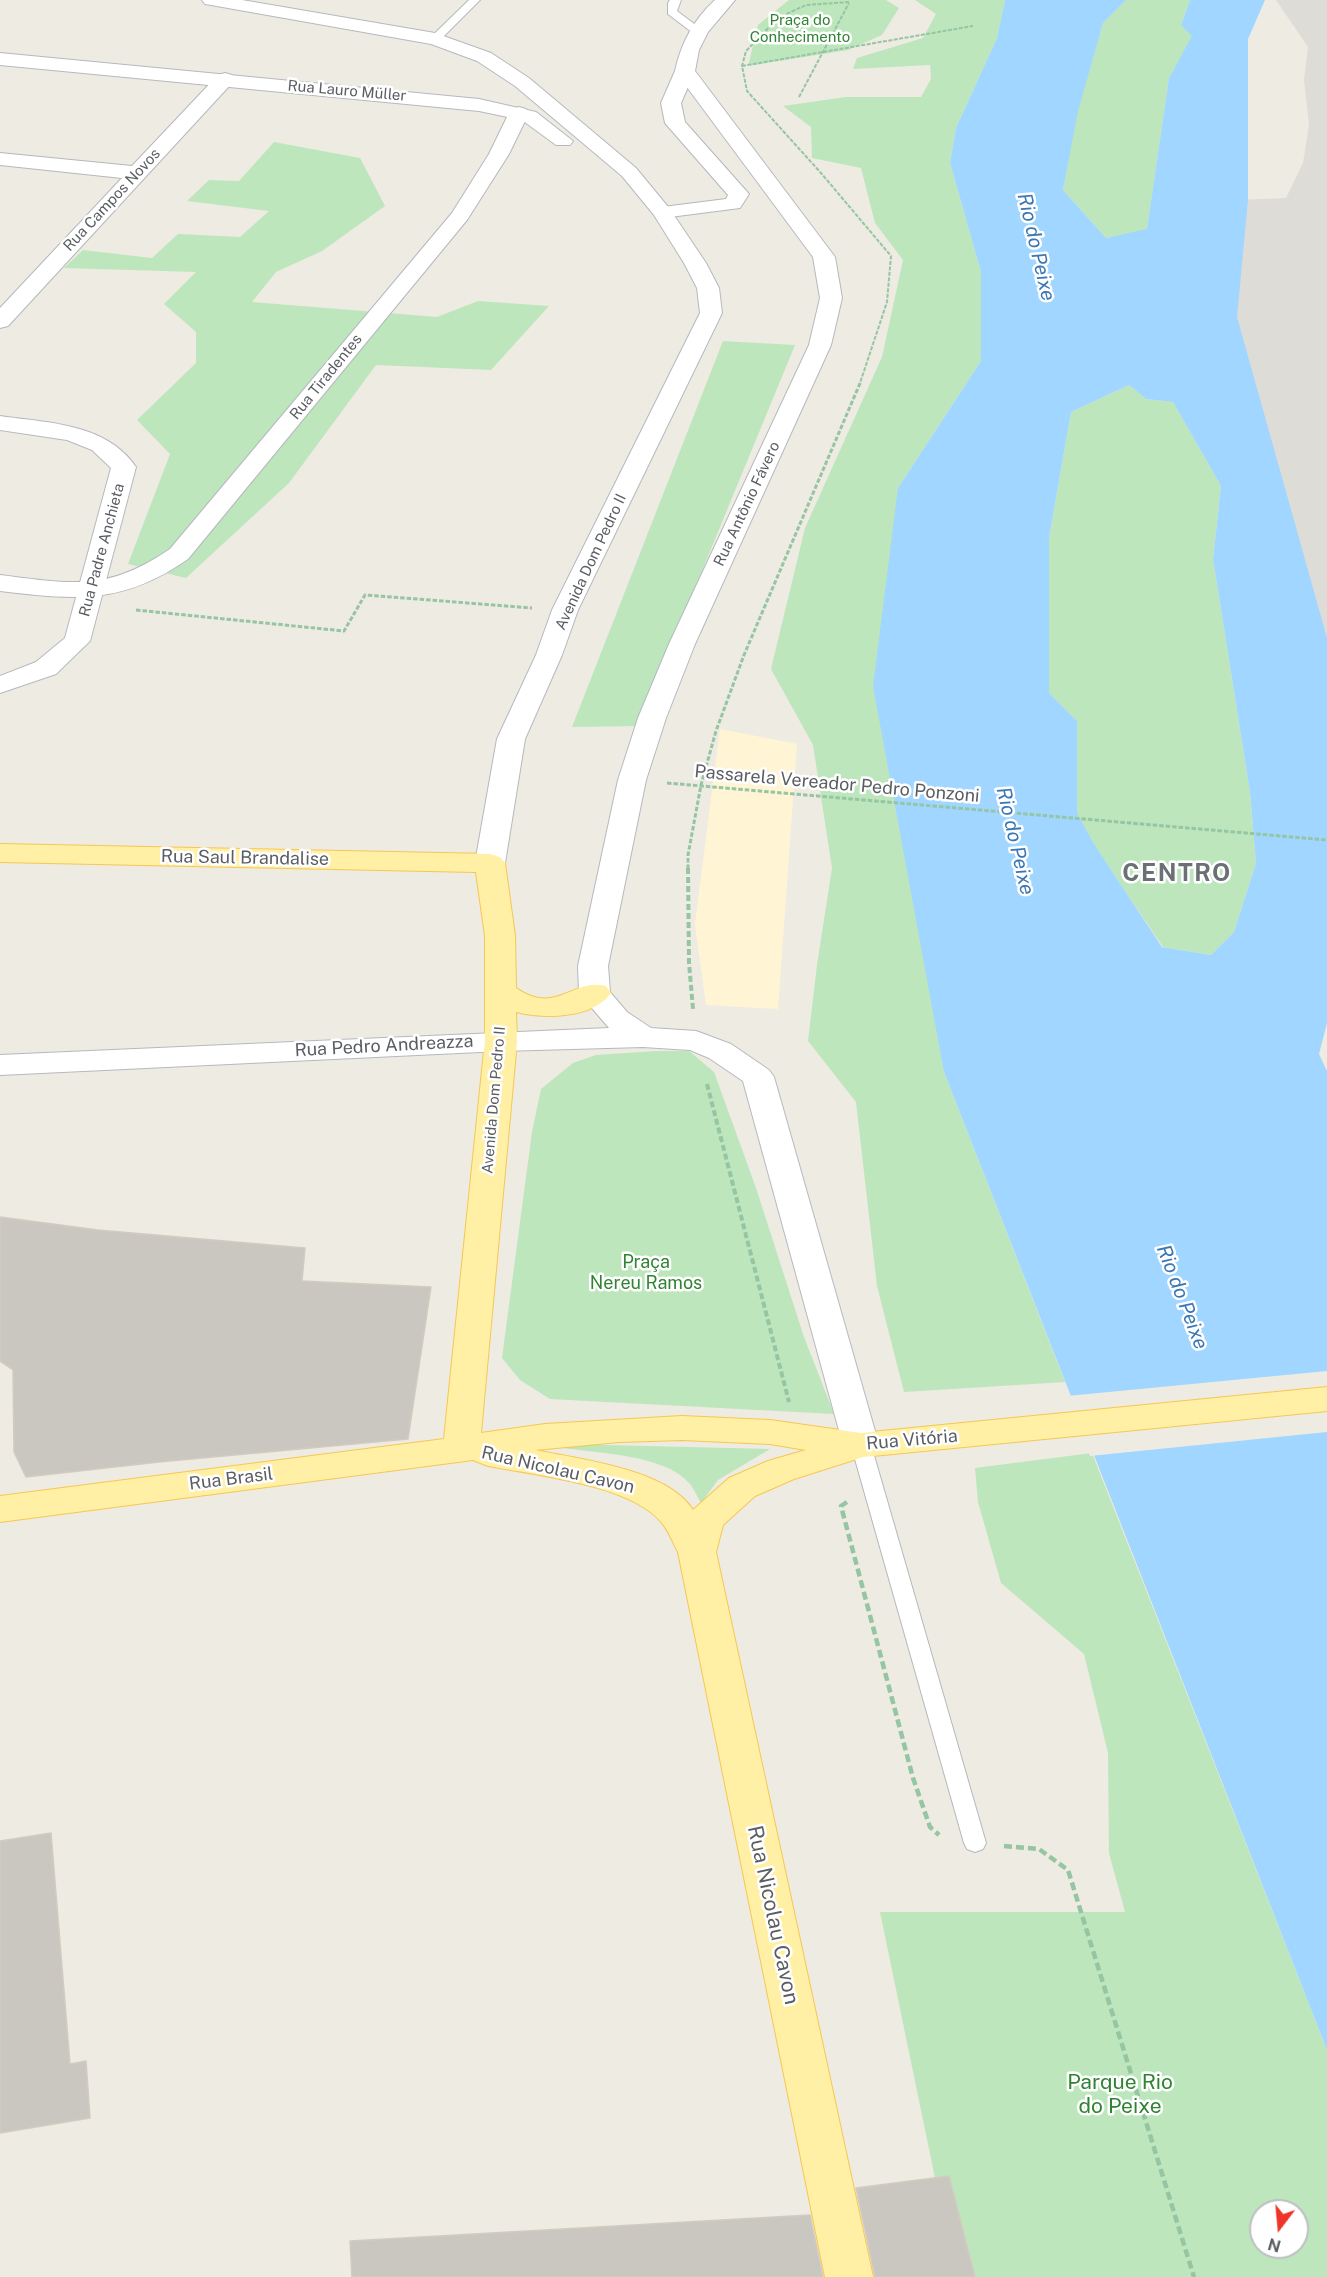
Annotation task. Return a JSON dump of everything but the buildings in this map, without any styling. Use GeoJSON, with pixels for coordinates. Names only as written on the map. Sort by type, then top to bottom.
{"type":"FeatureCollection","features":[{"type":"Feature","properties":{"kind":"main road","name":"Avenida Dom Pedro II"},"geometry":{"type":"LineString","coordinates":[[211,0],[435,39],[484,57],[522,82],[617,161],[662,212],[695,263],[708,288],[711,313],[565,610],[549,655],[511,739],[490,862],[500,936],[501,1041],[461,1449]]}},
{"type":"Feature","properties":{"kind":"main road"},"geometry":{"type":"LineString","coordinates":[[662,212],[733,204],[739,194],[675,123],[671,103],[685,71],[690,48],[697,32],[726,0]]}},
{"type":"Feature","properties":{"kind":"main road","name":"Rua Lauro Müller"},"geometry":{"type":"LineString","coordinates":[[0,59],[424,98],[519,113],[529,116],[662,212]]}},
{"type":"Feature","properties":{"kind":"main road","name":"Rua Antônio Fávero"},"geometry":{"type":"LineString","coordinates":[[595,993],[593,966],[599,929],[632,780],[652,718],[682,644],[820,345],[831,298],[824,257],[685,71]]}},
{"type":"Feature","properties":{"kind":"main road"},"geometry":{"type":"LineString","coordinates":[[183,94],[199,77]]}},
{"type":"Feature","properties":{"kind":"main road","name":"Rua Campos Novos"},"geometry":{"type":"LineString","coordinates":[[0,321],[225,79]]}},
{"type":"Feature","properties":{"kind":"main road","name":"Rua Tiradentes"},"geometry":{"type":"LineString","coordinates":[[0,583],[53,589],[89,598],[133,583],[158,571],[179,554],[460,216],[499,154],[519,113]]}},
{"type":"Feature","properties":{"kind":"main road","name":"Rua Campos Novos"},"geometry":{"type":"LineString","coordinates":[[93,187],[125,153]]}},
{"type":"Feature","properties":{"kind":"main road"},"geometry":{"type":"LineString","coordinates":[[0,159],[137,172]]}},
{"type":"Feature","properties":{"kind":"main road","name":"Rua Padre Anchieta"},"geometry":{"type":"LineString","coordinates":[[0,423],[72,434],[100,445],[124,467],[77,641],[46,668],[0,685]]}},
{"type":"Feature","properties":{"kind":"main road","name":"Rua Saul Brandalise"},"geometry":{"type":"LineString","coordinates":[[0,853],[490,862]]}},
{"type":"Feature","properties":{"kind":"main road"},"geometry":{"type":"LineString","coordinates":[[500,991],[511,1000],[535,1006],[561,1008],[578,1004],[595,993],[615,1019],[643,1037]]}},
{"type":"Feature","properties":{"kind":"main road","name":"Rua Pedro Andreazza"},"geometry":{"type":"LineString","coordinates":[[0,1065],[501,1041],[643,1037],[696,1041],[720,1051],[758,1077],[861,1446]]}},
{"type":"Feature","properties":{"kind":"main road","name":"Rua Vitória"},"geometry":{"type":"LineString","coordinates":[[461,1449],[545,1436],[682,1428],[770,1432],[861,1446],[1327,1399]]}},
{"type":"Feature","properties":{"kind":"main road","name":"Rua Nicolau Cavon"},"geometry":{"type":"LineString","coordinates":[[697,1552],[706,1519],[742,1487],[781,1470],[861,1446]]}},
{"type":"Feature","properties":{"kind":"main road","name":"Rua Brasil"},"geometry":{"type":"LineString","coordinates":[[0,1509],[461,1449]]}},
{"type":"Feature","properties":{"kind":"main road","name":"Rua Nicolau Cavon"},"geometry":{"type":"LineString","coordinates":[[461,1449],[517,1458],[639,1488],[660,1500],[676,1515],[697,1552],[849,2277]]}},
{"type":"Feature","properties":{"kind":"lane"},"geometry":{"type":"LineString","coordinates":[[435,39],[475,0]]}},
{"type":"Feature","properties":{"kind":"lane"},"geometry":{"type":"LineString","coordinates":[[676,0],[673,3],[672,12],[697,32]]}},
{"type":"Feature","properties":{"kind":"lane"},"geometry":{"type":"LineString","coordinates":[[861,1446],[975,1844]]}},
{"type":"Feature","properties":{"kind":"path"},"geometry":{"type":"LineString","coordinates":[[790,1407],[696,1041],[689,963],[688,855],[701,785],[716,731],[744,655],[868,365],[887,302],[891,256],[821,173],[747,91],[741,66],[746,51],[778,18],[806,4],[849,2],[799,97]]}},
{"type":"Feature","properties":{"kind":"path"},"geometry":{"type":"LineString","coordinates":[[741,66],[973,26]]}},
{"type":"Feature","properties":{"kind":"path"},"geometry":{"type":"LineString","coordinates":[[89,598],[344,631],[365,595],[565,610]]}},
{"type":"Feature","properties":{"kind":"path","name":"Passarela Vereador Pedro Ponzoni"},"geometry":{"type":"LineString","coordinates":[[632,780],[1327,840]]}},
{"type":"Feature","properties":{"kind":"shaded area"},"geometry":{"type":"Polygon","coordinates":[[[1276,0],[1327,0],[1327,745],[1199,301],[1213,201],[1286,198],[1303,163],[1309,125],[1304,80],[1308,47],[1276,0]]]}},
{"type":"Feature","properties":{"kind":"shaded area"},"geometry":{"type":"Polygon","coordinates":[[[720,729],[797,744],[778,1009],[706,1005],[695,924],[720,729]]]}},
{"type":"Feature","properties":{"kind":"green space","name":"Praça do Conhecimento"},"geometry":{"type":"Polygon","coordinates":[[[789,0],[886,0],[899,8],[882,35],[848,50],[748,66],[758,25],[789,0]]]}},
{"type":"Feature","properties":{"kind":"green space"},"geometry":{"type":"Polygon","coordinates":[[[915,0],[1005,0],[997,38],[956,128],[950,163],[981,272],[981,361],[898,488],[944,1072],[1065,1382],[904,1392],[877,1286],[856,1102],[808,1041],[832,868],[813,745],[771,669],[805,528],[882,357],[903,260],[875,223],[861,168],[812,158],[811,127],[783,106],[846,97],[921,97],[931,79],[930,65],[853,69],[857,58],[923,38],[936,14],[915,0]]]}},
{"type":"Feature","properties":{"kind":"green space"},"geometry":{"type":"Polygon","coordinates":[[[1126,0],[1190,0],[1181,25],[1193,36],[1169,78],[1147,230],[1106,238],[1063,190],[1077,111],[1103,23],[1126,0]]]}},
{"type":"Feature","properties":{"kind":"green space"},"geometry":{"type":"Polygon","coordinates":[[[274,142],[360,158],[385,206],[322,251],[276,272],[252,302],[437,317],[478,301],[549,306],[491,370],[376,365],[289,483],[186,578],[128,564],[170,454],[137,420],[196,363],[196,332],[164,304],[196,272],[64,268],[83,250],[152,258],[178,234],[240,237],[269,211],[187,201],[209,180],[239,181],[274,142]]]}},
{"type":"Feature","properties":{"kind":"green space"},"geometry":{"type":"Polygon","coordinates":[[[723,341],[795,345],[638,726],[572,727],[723,341]]]}},
{"type":"Feature","properties":{"kind":"green space"},"geometry":{"type":"Polygon","coordinates":[[[1129,385],[1146,399],[1173,402],[1221,486],[1213,559],[1250,792],[1256,863],[1234,932],[1211,955],[1163,947],[1094,845],[1077,814],[1077,721],[1049,693],[1049,538],[1071,412],[1129,385]]]}},
{"type":"Feature","properties":{"kind":"green space","name":"Praça Nereu Ramos"},"geometry":{"type":"Polygon","coordinates":[[[689,1051],[714,1072],[756,1188],[804,1337],[834,1414],[550,1399],[520,1380],[502,1358],[532,1132],[541,1089],[573,1063],[596,1055],[689,1051]]]}},
{"type":"Feature","properties":{"kind":"green space"},"geometry":{"type":"Polygon","coordinates":[[[563,1444],[770,1449],[718,1480],[701,1503],[689,1483],[664,1466],[630,1457],[563,1448],[563,1444]]]}},
{"type":"Feature","properties":{"kind":"green space","name":"Parque Rio do Peixe"},"geometry":{"type":"Polygon","coordinates":[[[1092,1453],[1327,2050],[1327,2277],[975,2277],[949,2176],[935,2178],[880,1912],[1125,1912],[1109,1853],[1108,1753],[1084,1654],[1001,1583],[978,1502],[975,1468],[1092,1453]]]}},
{"type":"Feature","properties":{"kind":"water","name":"Rio do Peixe"},"geometry":{"type":"Polygon","coordinates":[[[1005,0],[1126,0],[1103,23],[1078,111],[1063,190],[1106,238],[1147,229],[1169,78],[1192,36],[1181,25],[1190,0],[1265,0],[1248,39],[1248,200],[1237,317],[1327,638],[1327,1023],[1319,1054],[1327,1071],[1327,2050],[944,1072],[873,686],[898,488],[981,361],[981,272],[950,163],[956,128],[997,38],[1005,0]],[[1129,385],[1071,412],[1049,538],[1049,693],[1077,721],[1077,813],[1094,844],[1162,947],[1211,955],[1234,932],[1256,863],[1250,792],[1213,559],[1221,486],[1173,402],[1146,399],[1129,385]]]}},
{"type":"Feature","properties":{"kind":"pier"},"geometry":{"type":"Polygon","coordinates":[[[1327,1371],[1327,1432],[1090,1456],[1067,1396],[1327,1371]]]}},
{"type":"Feature","properties":{"kind":"district","name":"CENTRO"},"geometry":{"type":"Point","coordinates":[1177,874]}}]}
